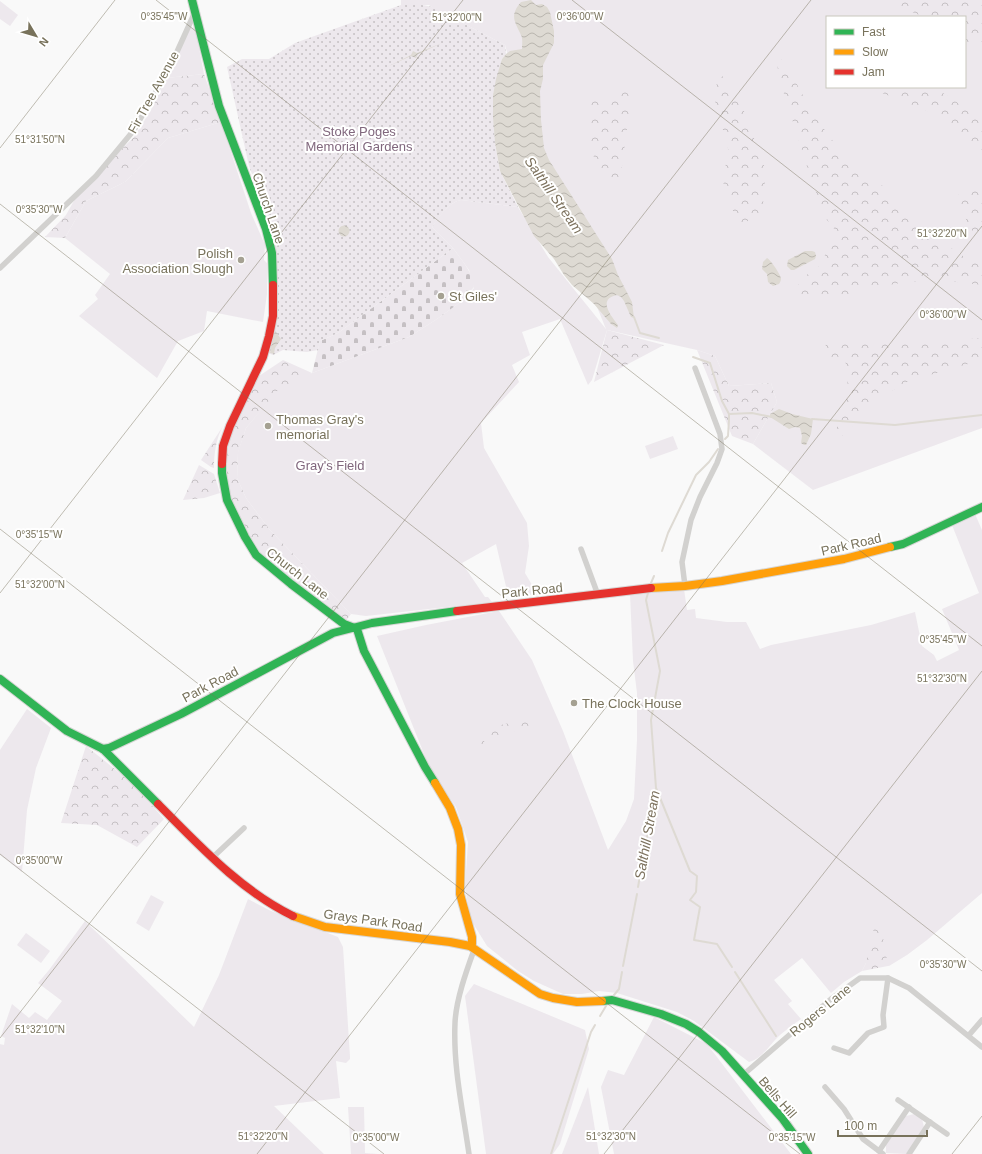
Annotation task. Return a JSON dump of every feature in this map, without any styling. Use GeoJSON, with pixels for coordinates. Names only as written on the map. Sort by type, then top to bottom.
{"type":"FeatureCollection","features":[{"type":"Feature","properties":{"kind":"main road","name":"Church Lane"},"geometry":{"type":"LineString","coordinates":[[192,0],[219,106],[266,229],[272,253],[273,316],[269,336],[263,357],[230,426],[223,446],[222,473],[227,500],[244,538],[256,555],[291,584],[344,624],[353,627]]}},
{"type":"Feature","properties":{"kind":"main road","name":"Park Road"},"geometry":{"type":"LineString","coordinates":[[103,749],[109,748],[181,714],[333,633],[353,627],[479,608],[737,579],[844,559],[903,544],[982,507]]}},
{"type":"Feature","properties":{"kind":"main road"},"geometry":{"type":"LineString","coordinates":[[353,627],[357,629],[364,651],[425,767],[450,808],[458,830],[461,844],[460,894],[472,937],[472,948]]}},
{"type":"Feature","properties":{"kind":"main road","name":"Grays Park Road"},"geometry":{"type":"LineString","coordinates":[[0,679],[67,731],[103,749],[212,858],[244,886],[274,907],[294,917],[325,927],[450,942],[472,948],[526,985],[546,996],[577,1002],[612,1000],[661,1014],[686,1024],[712,1043],[743,1075]]}},
{"type":"Feature","properties":{"kind":"main road","name":"Bells Hill"},"geometry":{"type":"LineString","coordinates":[[743,1075],[782,1118],[808,1154]]}},
{"type":"Feature","properties":{"kind":"street","name":"Fir Tree Avenue"},"geometry":{"type":"LineString","coordinates":[[0,268],[96,176],[134,130],[171,65],[196,11]]}},
{"type":"Feature","properties":{"kind":"street"},"geometry":{"type":"LineString","coordinates":[[685,586],[682,562],[691,520],[722,449],[720,434],[695,368]]}},
{"type":"Feature","properties":{"kind":"street"},"geometry":{"type":"LineString","coordinates":[[581,549],[598,595]]}},
{"type":"Feature","properties":{"kind":"street"},"geometry":{"type":"LineString","coordinates":[[212,858],[244,828]]}},
{"type":"Feature","properties":{"kind":"street"},"geometry":{"type":"LineString","coordinates":[[469,1154],[456,1055],[455,1022],[472,948]]}},
{"type":"Feature","properties":{"kind":"street","name":"Rogers Lane"},"geometry":{"type":"LineString","coordinates":[[743,1075],[831,999],[860,978],[888,978],[909,988],[982,1047]]}},
{"type":"Feature","properties":{"kind":"street"},"geometry":{"type":"LineString","coordinates":[[834,1048],[849,1053],[868,1033],[884,1027],[883,1015],[888,978]]}},
{"type":"Feature","properties":{"kind":"street"},"geometry":{"type":"LineString","coordinates":[[969,1036],[982,1020]]}},
{"type":"Feature","properties":{"kind":"street"},"geometry":{"type":"LineString","coordinates":[[825,1087],[844,1109],[863,1139],[881,1152],[909,1107]]}},
{"type":"Feature","properties":{"kind":"street"},"geometry":{"type":"LineString","coordinates":[[898,1100],[947,1134]]}},
{"type":"Feature","properties":{"kind":"street"},"geometry":{"type":"LineString","coordinates":[[908,1154],[930,1122]]}},
{"type":"Feature","properties":{"kind":"green space","name":"Gray's Field"},"geometry":{"type":"Polygon","coordinates":[[[401,0],[982,0],[982,428],[813,490],[753,444],[777,402],[771,383],[729,386],[715,356],[697,350],[607,330],[592,380],[588,385],[560,319],[522,332],[530,355],[512,365],[519,382],[481,423],[484,448],[527,523],[529,546],[525,573],[538,595],[508,595],[496,544],[462,563],[485,597],[488,597],[492,602],[366,616],[351,614],[270,530],[246,498],[237,478],[238,452],[246,428],[279,388],[312,373],[409,337],[462,301],[474,288],[469,270],[453,248],[432,227],[448,207],[461,200],[518,207],[548,257],[606,329],[537,160],[505,45],[455,19],[448,20],[429,5],[401,5],[401,0]]]}},
{"type":"Feature","properties":{"kind":"green space"},"geometry":{"type":"Polygon","coordinates":[[[888,0],[982,0],[982,49],[975,43],[966,43],[966,16],[922,16],[893,4],[888,0]]]}},
{"type":"Feature","properties":{"kind":"green space"},"geometry":{"type":"Polygon","coordinates":[[[0,1],[18,15],[10,26],[0,19],[0,1]]]}},
{"type":"Feature","properties":{"kind":"green space","name":"Stoke Poges Memorial Gardens"},"geometry":{"type":"Polygon","coordinates":[[[401,5],[423,5],[439,10],[444,13],[443,17],[448,20],[455,19],[505,45],[506,54],[502,59],[493,95],[495,143],[500,171],[518,207],[461,200],[452,204],[445,210],[432,227],[453,248],[338,333],[320,341],[318,350],[307,352],[283,350],[273,355],[268,353],[276,260],[274,233],[249,166],[227,67],[242,59],[269,59],[295,43],[401,5]]]}},
{"type":"Feature","properties":{"kind":"green space"},"geometry":{"type":"Polygon","coordinates":[[[195,27],[204,74],[166,78],[189,28],[195,27]]]}},
{"type":"Feature","properties":{"kind":"green space"},"geometry":{"type":"Polygon","coordinates":[[[777,53],[793,77],[813,114],[850,164],[881,184],[902,210],[923,229],[966,258],[982,262],[982,285],[948,281],[906,282],[867,289],[828,300],[812,295],[802,299],[795,297],[798,285],[805,276],[816,269],[823,262],[827,248],[838,241],[836,231],[827,220],[812,182],[778,75],[777,53]]]}},
{"type":"Feature","properties":{"kind":"green space"},"geometry":{"type":"Polygon","coordinates":[[[718,70],[741,103],[766,171],[762,215],[738,225],[722,179],[729,152],[715,101],[718,70]]]}},
{"type":"Feature","properties":{"kind":"green space"},"geometry":{"type":"Polygon","coordinates":[[[204,74],[221,122],[168,138],[125,182],[86,201],[65,238],[45,237],[66,215],[80,190],[134,137],[151,110],[166,78],[204,74]]]}},
{"type":"Feature","properties":{"kind":"green space"},"geometry":{"type":"Polygon","coordinates":[[[880,88],[931,88],[943,93],[982,119],[982,152],[955,126],[930,112],[882,93],[880,88]]]}},
{"type":"Feature","properties":{"kind":"green space"},"geometry":{"type":"Polygon","coordinates":[[[626,90],[632,91],[619,189],[602,173],[591,151],[590,95],[606,102],[626,90]]]}},
{"type":"Feature","properties":{"kind":"green space"},"geometry":{"type":"Polygon","coordinates":[[[221,122],[251,213],[265,245],[264,260],[267,263],[267,294],[263,322],[207,311],[204,331],[178,341],[157,378],[79,316],[98,299],[95,295],[110,274],[65,238],[86,201],[125,182],[168,138],[221,122]]]}},
{"type":"Feature","properties":{"kind":"green space"},"geometry":{"type":"Polygon","coordinates":[[[973,186],[982,197],[982,238],[969,228],[958,195],[973,186]]]}},
{"type":"Feature","properties":{"kind":"green space"},"geometry":{"type":"Polygon","coordinates":[[[453,248],[472,276],[474,287],[462,301],[409,337],[312,373],[320,341],[338,333],[453,248]]]}},
{"type":"Feature","properties":{"kind":"green space"},"geometry":{"type":"Polygon","coordinates":[[[607,330],[664,345],[594,382],[607,330]]]}},
{"type":"Feature","properties":{"kind":"green space"},"geometry":{"type":"Polygon","coordinates":[[[982,338],[982,360],[909,381],[886,394],[842,436],[834,433],[846,411],[848,371],[845,361],[836,356],[824,359],[826,343],[874,340],[956,340],[982,338]]]}},
{"type":"Feature","properties":{"kind":"green space"},"geometry":{"type":"Polygon","coordinates":[[[697,350],[715,356],[729,386],[771,383],[777,402],[753,444],[732,436],[697,350]]]}},
{"type":"Feature","properties":{"kind":"green space"},"geometry":{"type":"Polygon","coordinates":[[[283,360],[312,373],[279,389],[246,428],[238,453],[237,478],[246,498],[270,530],[351,614],[345,622],[261,554],[246,533],[231,501],[224,468],[230,430],[259,376],[283,360]]]}},
{"type":"Feature","properties":{"kind":"green space"},"geometry":{"type":"Polygon","coordinates":[[[223,426],[216,446],[214,468],[201,460],[223,426]]]}},
{"type":"Feature","properties":{"kind":"green space"},"geometry":{"type":"Polygon","coordinates":[[[673,436],[678,449],[650,459],[645,446],[673,436]]]}},
{"type":"Feature","properties":{"kind":"green space"},"geometry":{"type":"Polygon","coordinates":[[[199,465],[214,474],[220,493],[204,498],[183,500],[199,465]]]}},
{"type":"Feature","properties":{"kind":"green space"},"geometry":{"type":"Polygon","coordinates":[[[975,514],[982,530],[982,893],[907,955],[889,966],[866,963],[862,971],[844,982],[831,993],[802,958],[774,980],[792,1001],[788,1004],[801,1019],[780,1035],[762,1054],[749,1062],[694,1021],[677,1012],[617,993],[599,991],[582,994],[563,994],[534,981],[518,971],[487,946],[471,920],[465,888],[468,842],[456,807],[430,769],[377,636],[499,611],[532,660],[563,731],[608,850],[626,821],[634,799],[637,740],[637,693],[633,661],[630,594],[684,589],[687,610],[695,609],[696,618],[727,622],[746,622],[760,649],[771,645],[871,625],[915,612],[922,646],[934,655],[937,661],[959,650],[942,609],[979,593],[952,525],[975,514]]]}},
{"type":"Feature","properties":{"kind":"green space"},"geometry":{"type":"Polygon","coordinates":[[[27,709],[51,728],[36,768],[27,810],[22,872],[0,855],[0,750],[27,709]]]}},
{"type":"Feature","properties":{"kind":"green space"},"geometry":{"type":"Polygon","coordinates":[[[520,720],[531,720],[533,724],[496,738],[490,736],[491,731],[501,725],[520,720]]]}},
{"type":"Feature","properties":{"kind":"green space"},"geometry":{"type":"Polygon","coordinates":[[[482,737],[485,743],[470,750],[465,748],[474,740],[482,737]]]}},
{"type":"Feature","properties":{"kind":"green space"},"geometry":{"type":"Polygon","coordinates":[[[86,746],[131,782],[164,819],[137,847],[97,825],[61,823],[86,746]]]}},
{"type":"Feature","properties":{"kind":"green space"},"geometry":{"type":"Polygon","coordinates":[[[151,895],[164,902],[149,931],[136,923],[151,895]]]}},
{"type":"Feature","properties":{"kind":"green space"},"geometry":{"type":"Polygon","coordinates":[[[248,899],[271,911],[338,937],[343,947],[350,1059],[346,1063],[336,1061],[340,1098],[274,1106],[324,1154],[0,1154],[0,1044],[4,1045],[5,1038],[1,1036],[12,1004],[29,1018],[35,1012],[47,1020],[62,1001],[38,983],[85,921],[194,1027],[219,975],[248,899]]]}},
{"type":"Feature","properties":{"kind":"green space"},"geometry":{"type":"Polygon","coordinates":[[[881,926],[888,966],[862,971],[866,963],[874,928],[881,926]]]}},
{"type":"Feature","properties":{"kind":"green space"},"geometry":{"type":"Polygon","coordinates":[[[26,933],[50,951],[41,963],[17,945],[26,933]]]}},
{"type":"Feature","properties":{"kind":"green space"},"geometry":{"type":"Polygon","coordinates":[[[474,984],[585,1030],[589,1049],[560,1144],[553,1154],[486,1154],[465,996],[474,984]]]}},
{"type":"Feature","properties":{"kind":"green space"},"geometry":{"type":"Polygon","coordinates":[[[654,1017],[707,1044],[791,1154],[614,1154],[601,1087],[608,1070],[624,1075],[654,1017]]]}},
{"type":"Feature","properties":{"kind":"green space"},"geometry":{"type":"Polygon","coordinates":[[[588,1087],[599,1154],[562,1154],[588,1087]]]}},
{"type":"Feature","properties":{"kind":"green space"},"geometry":{"type":"Polygon","coordinates":[[[348,1107],[364,1107],[365,1153],[378,1154],[351,1154],[348,1107]]]}},
{"type":"Feature","properties":{"kind":"green space"},"geometry":{"type":"Polygon","coordinates":[[[914,1114],[922,1119],[924,1127],[906,1154],[886,1153],[886,1145],[906,1116],[914,1114]]]}},
{"type":"Feature","properties":{"kind":"water"},"geometry":{"type":"Polygon","coordinates":[[[531,0],[536,5],[542,4],[547,7],[550,12],[554,31],[554,43],[543,65],[543,79],[540,91],[544,148],[549,160],[612,259],[618,275],[632,302],[634,318],[631,317],[621,297],[617,295],[608,300],[607,308],[618,325],[617,328],[611,324],[594,304],[572,285],[554,259],[534,236],[500,171],[495,143],[493,95],[502,59],[510,51],[522,49],[522,37],[514,19],[515,11],[521,2],[531,0]]]}},
{"type":"Feature","properties":{"kind":"water"},"geometry":{"type":"Polygon","coordinates":[[[442,43],[418,54],[416,58],[411,56],[387,67],[411,55],[413,51],[417,53],[442,43]]]}},
{"type":"Feature","properties":{"kind":"water"},"geometry":{"type":"Polygon","coordinates":[[[344,225],[348,227],[350,231],[348,235],[344,237],[340,235],[338,231],[340,227],[344,225]]]}},
{"type":"Feature","properties":{"kind":"water"},"geometry":{"type":"Polygon","coordinates":[[[805,251],[815,252],[815,259],[794,270],[791,270],[787,266],[788,260],[805,251]]]}},
{"type":"Feature","properties":{"kind":"water"},"geometry":{"type":"Polygon","coordinates":[[[767,258],[771,261],[781,278],[779,284],[773,286],[768,282],[767,274],[762,269],[763,262],[767,258]]]}},
{"type":"Feature","properties":{"kind":"water"},"geometry":{"type":"Polygon","coordinates":[[[274,329],[281,339],[275,348],[274,354],[270,353],[274,329]]]}},
{"type":"Feature","properties":{"kind":"water"},"geometry":{"type":"Polygon","coordinates":[[[779,409],[813,419],[811,434],[806,445],[801,443],[802,436],[800,428],[795,427],[789,429],[770,417],[770,414],[779,409]]]}},
{"type":"Feature","properties":{"kind":"waterway","name":"Salthill Stream"},"geometry":{"type":"LineString","coordinates":[[634,317],[640,333],[659,338]]}},
{"type":"Feature","properties":{"kind":"waterway","name":"Salthill Stream"},"geometry":{"type":"LineString","coordinates":[[693,357],[710,363],[722,401],[729,414],[728,436],[725,439]]}},
{"type":"Feature","properties":{"kind":"waterway"},"geometry":{"type":"LineString","coordinates":[[729,414],[752,413],[772,417]]}},
{"type":"Feature","properties":{"kind":"waterway"},"geometry":{"type":"LineString","coordinates":[[812,419],[895,425],[982,415]]}},
{"type":"Feature","properties":{"kind":"waterway","name":"Salthill Stream"},"geometry":{"type":"LineString","coordinates":[[662,551],[668,533],[696,475],[709,462],[718,449]]}},
{"type":"Feature","properties":{"kind":"waterway","name":"Salthill Stream"},"geometry":{"type":"LineString","coordinates":[[651,583],[654,576]]}},
{"type":"Feature","properties":{"kind":"waterway","name":"Salthill Stream"},"geometry":{"type":"LineString","coordinates":[[638,887],[656,788],[651,720],[660,671],[646,600],[648,593]]}},
{"type":"Feature","properties":{"kind":"waterway"},"geometry":{"type":"LineString","coordinates":[[656,788],[690,871],[697,876],[696,892],[690,900],[700,907],[694,940],[717,944],[732,967]]}},
{"type":"Feature","properties":{"kind":"waterway","name":"Salthill Stream"},"geometry":{"type":"LineString","coordinates":[[623,966],[637,894]]}},
{"type":"Feature","properties":{"kind":"waterway","name":"Salthill Stream"},"geometry":{"type":"LineString","coordinates":[[614,995],[619,989],[622,972]]}},
{"type":"Feature","properties":{"kind":"waterway"},"geometry":{"type":"LineString","coordinates":[[735,972],[776,1036]]}},
{"type":"Feature","properties":{"kind":"waterway","name":"Salthill Stream"},"geometry":{"type":"LineString","coordinates":[[600,1016],[606,1006]]}},
{"type":"Feature","properties":{"kind":"waterway","name":"Salthill Stream"},"geometry":{"type":"LineString","coordinates":[[551,1154],[591,1032],[595,1025]]}},
{"type":"Feature","properties":{"kind":"traffic: fast"},"geometry":{"type":"LineString","coordinates":[[192,0],[219,106],[266,229],[272,253],[273,285]]}},
{"type":"Feature","properties":{"kind":"traffic: fast"},"geometry":{"type":"LineString","coordinates":[[222,464],[222,473],[227,500],[245,537],[256,555],[291,584],[344,624],[357,629],[364,651],[425,767],[435,783]]}},
{"type":"Feature","properties":{"kind":"traffic: fast"},"geometry":{"type":"LineString","coordinates":[[890,547],[903,544],[982,507]]}},
{"type":"Feature","properties":{"kind":"traffic: fast"},"geometry":{"type":"LineString","coordinates":[[103,749],[109,748],[181,714],[333,633],[372,623],[457,611]]}},
{"type":"Feature","properties":{"kind":"traffic: fast"},"geometry":{"type":"LineString","coordinates":[[0,679],[67,731],[103,749],[158,804]]}},
{"type":"Feature","properties":{"kind":"traffic: fast"},"geometry":{"type":"LineString","coordinates":[[602,1001],[612,1000],[661,1014],[686,1024],[699,1032],[722,1051],[782,1118],[808,1154]]}},
{"type":"Feature","properties":{"kind":"traffic: slow"},"geometry":{"type":"LineString","coordinates":[[651,588],[685,586],[722,581],[844,559],[890,547]]}},
{"type":"Feature","properties":{"kind":"traffic: slow"},"geometry":{"type":"LineString","coordinates":[[435,783],[450,808],[458,829],[461,845],[460,894],[472,937],[472,944],[470,946]]}},
{"type":"Feature","properties":{"kind":"traffic: slow"},"geometry":{"type":"LineString","coordinates":[[293,916],[325,927],[450,942],[470,946],[540,994],[577,1002],[602,1001]]}},
{"type":"Feature","properties":{"kind":"traffic: jam"},"geometry":{"type":"LineString","coordinates":[[222,464],[223,446],[230,426],[263,357],[269,336],[273,316],[273,285]]}},
{"type":"Feature","properties":{"kind":"traffic: jam"},"geometry":{"type":"LineString","coordinates":[[457,611],[651,588]]}},
{"type":"Feature","properties":{"kind":"traffic: jam"},"geometry":{"type":"LineString","coordinates":[[158,804],[221,866],[255,893],[293,916]]}},
{"type":"Feature","properties":{"kind":"place","name":"Polish Association Slough"},"geometry":{"type":"Point","coordinates":[241,260]}},
{"type":"Feature","properties":{"kind":"place","name":"St Giles'"},"geometry":{"type":"Point","coordinates":[441,296]}},
{"type":"Feature","properties":{"kind":"place","name":"Thomas Gray's memorial"},"geometry":{"type":"Point","coordinates":[268,426]}},
{"type":"Feature","properties":{"kind":"place","name":"The Clock House"},"geometry":{"type":"Point","coordinates":[574,703]}}]}
